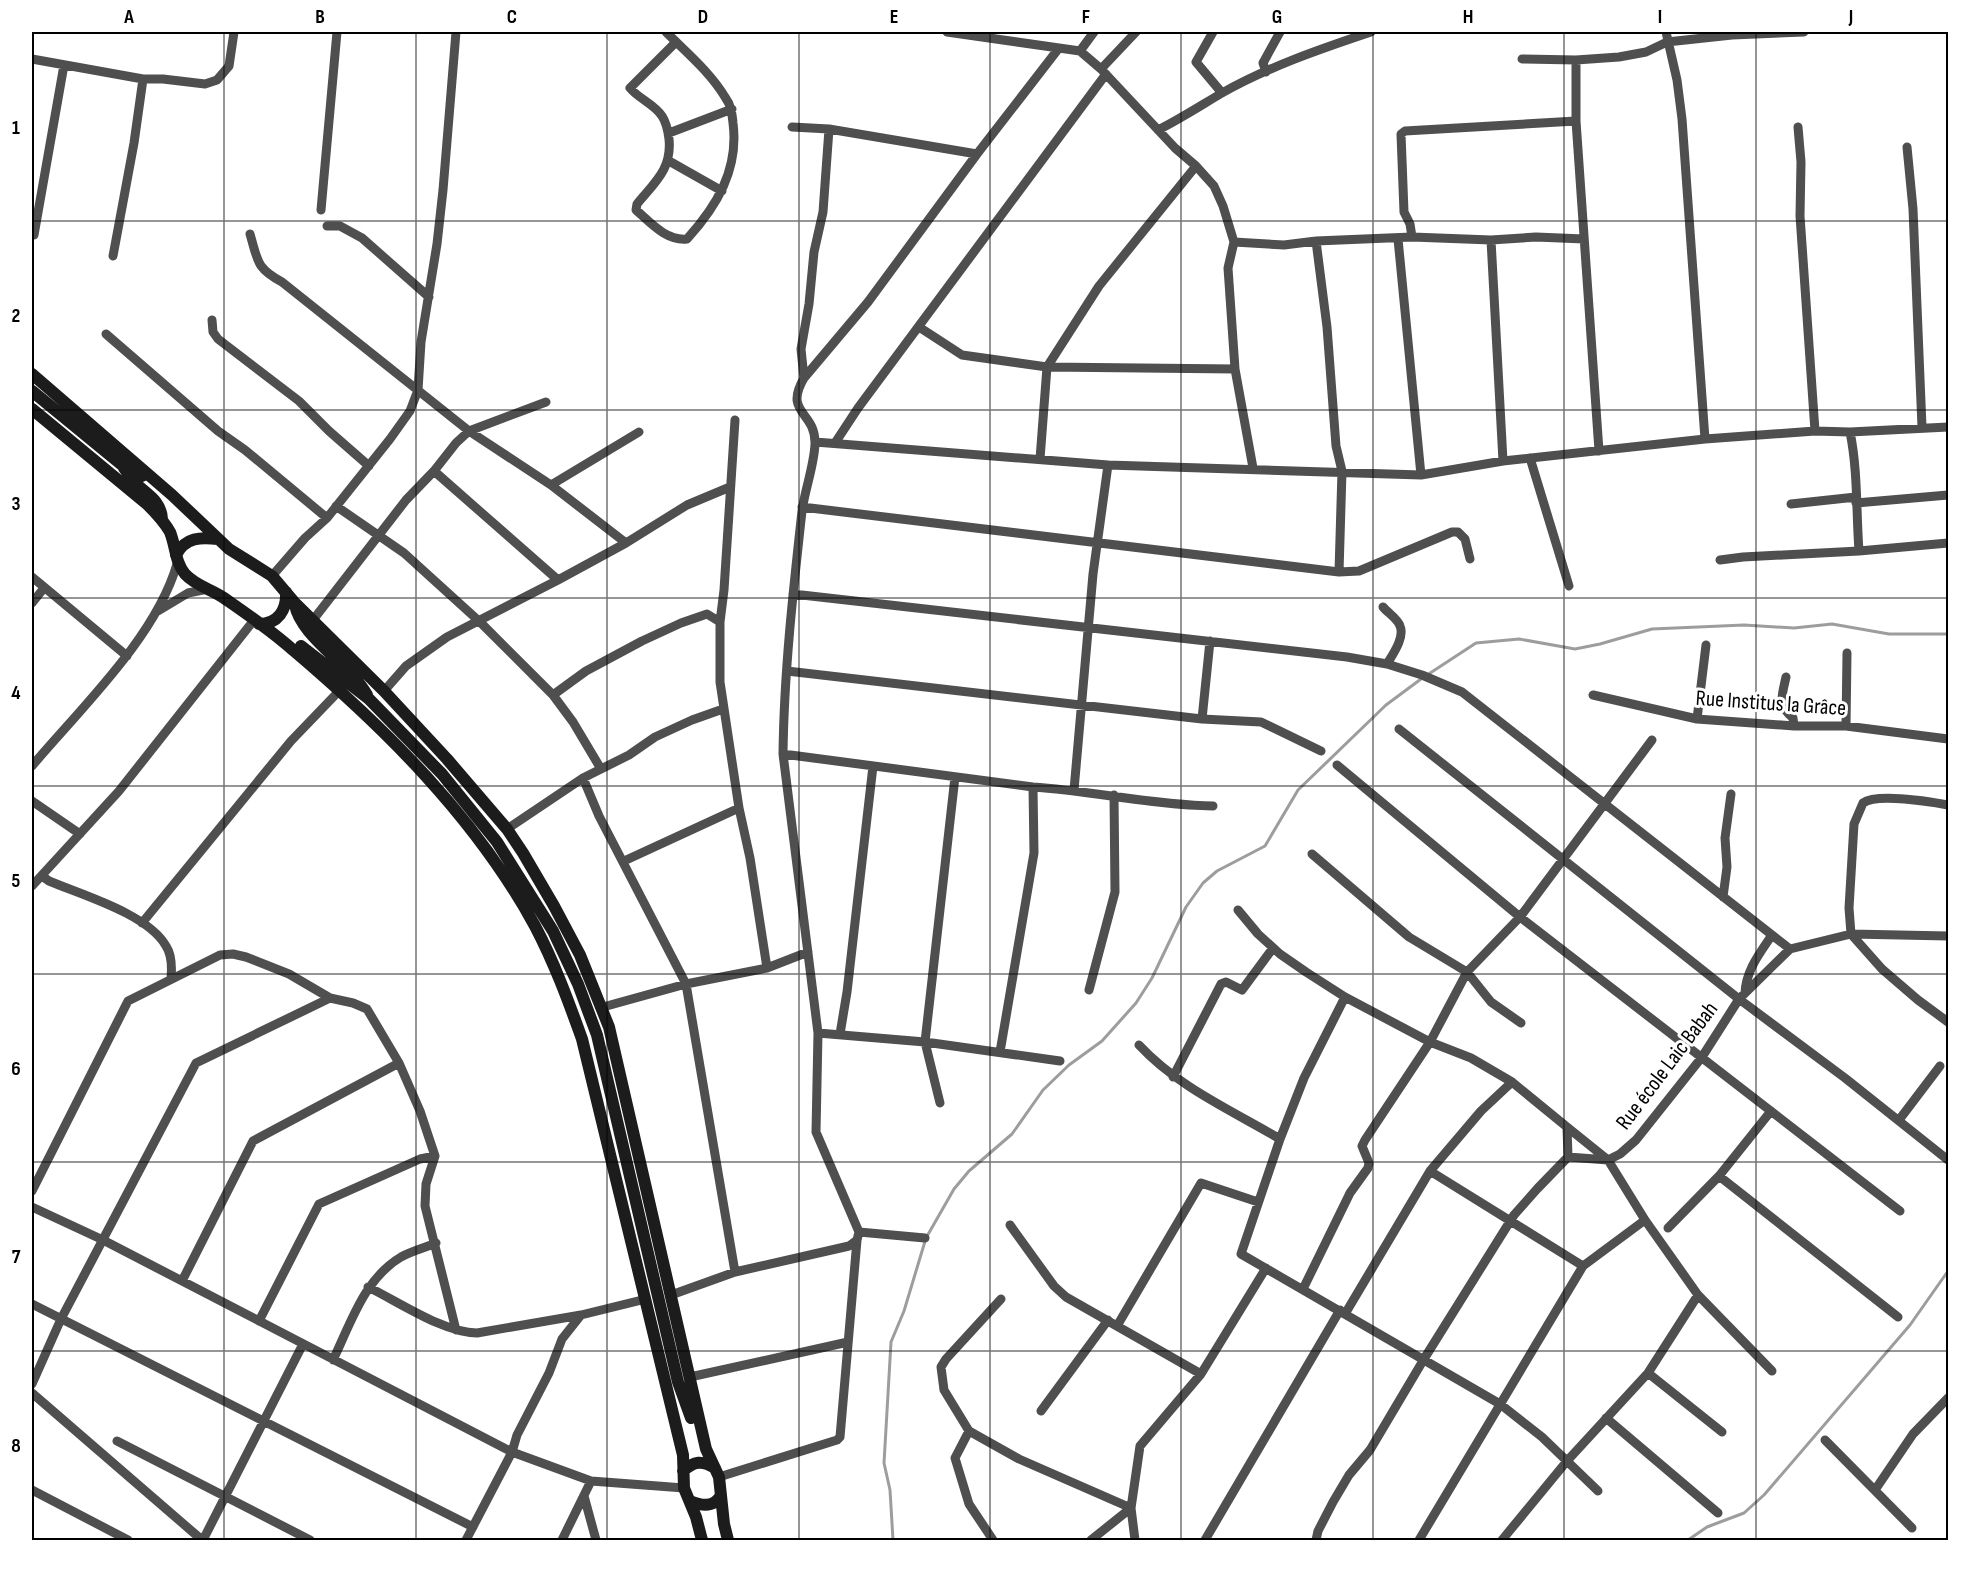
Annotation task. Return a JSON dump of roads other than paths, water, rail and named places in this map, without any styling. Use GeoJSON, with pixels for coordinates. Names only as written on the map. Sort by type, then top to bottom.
{"type":"FeatureCollection","features":[{"type":"Feature","properties":{"kind":"main road"},"geometry":{"type":"LineString","coordinates":[[32,374],[219,539],[249,563],[272,576],[294,602],[384,691],[507,829],[554,906],[580,955],[603,1007],[616,1057],[671,1295],[684,1379],[678,1402],[686,1444],[683,1455]]}},
{"type":"Feature","properties":{"kind":"main road"},"geometry":{"type":"LineString","coordinates":[[32,391],[121,464],[140,475],[176,504],[186,508]]}},
{"type":"Feature","properties":{"kind":"main road"},"geometry":{"type":"LineString","coordinates":[[32,409],[147,504],[162,520],[170,533],[177,559],[196,583],[223,597],[270,632],[340,690],[402,752],[462,817],[500,869],[535,926],[562,983],[582,1039],[683,1455],[684,1488],[701,1535],[709,1540]]}},
{"type":"Feature","properties":{"kind":"main road"},"geometry":{"type":"LineString","coordinates":[[121,464],[134,482],[157,502],[162,510],[162,520]]}},
{"type":"Feature","properties":{"kind":"main road"},"geometry":{"type":"LineString","coordinates":[[177,559],[184,543],[206,537],[219,539]]}},
{"type":"Feature","properties":{"kind":"main road"},"geometry":{"type":"LineString","coordinates":[[256,622],[266,624],[274,621],[281,614],[286,602],[286,592]]}},
{"type":"Feature","properties":{"kind":"main road"},"geometry":{"type":"LineString","coordinates":[[294,602],[299,620],[360,681],[369,699]]}},
{"type":"Feature","properties":{"kind":"main road"},"geometry":{"type":"LineString","coordinates":[[270,632],[281,634],[296,642],[369,699],[442,774],[497,842],[553,931],[578,984],[597,1035],[684,1379],[706,1449],[717,1472],[728,1540]]}},
{"type":"Feature","properties":{"kind":"main road"},"geometry":{"type":"LineString","coordinates":[[683,1471],[699,1461],[708,1463],[717,1472]]}},
{"type":"Feature","properties":{"kind":"main road"},"geometry":{"type":"LineString","coordinates":[[690,1501],[704,1505],[713,1504],[721,1495]]}},
{"type":"Feature","properties":{"kind":"main road"},"geometry":{"type":"LineString","coordinates":[[721,1540],[724,1524]]}},
{"type":"Feature","properties":{"kind":"street"},"geometry":{"type":"LineString","coordinates":[[32,59],[143,79],[205,84],[217,80],[229,66],[234,32]]}},
{"type":"Feature","properties":{"kind":"street"},"geometry":{"type":"LineString","coordinates":[[321,210],[337,32]]}},
{"type":"Feature","properties":{"kind":"street"},"geometry":{"type":"LineString","coordinates":[[272,576],[304,538],[327,518],[369,466],[410,411],[418,390],[421,342],[442,201],[456,32]]}},
{"type":"Feature","properties":{"kind":"street"},"geometry":{"type":"LineString","coordinates":[[666,32],[676,42],[710,77],[726,97],[732,109],[735,136],[733,161],[722,191],[706,219],[687,239],[673,239],[666,236],[635,207],[669,160],[669,133],[663,117],[650,103],[630,88],[676,42]]}},
{"type":"Feature","properties":{"kind":"street"},"geometry":{"type":"LineString","coordinates":[[947,32],[1080,51],[1104,72],[1214,186],[1234,242],[1228,268],[1235,369],[1253,468]]}},
{"type":"Feature","properties":{"kind":"street"},"geometry":{"type":"LineString","coordinates":[[1080,51],[1094,32]]}},
{"type":"Feature","properties":{"kind":"street"},"geometry":{"type":"LineString","coordinates":[[835,444],[858,408],[1104,72],[1136,32]]}},
{"type":"Feature","properties":{"kind":"street"},"geometry":{"type":"LineString","coordinates":[[1213,32],[1196,62],[1222,93]]}},
{"type":"Feature","properties":{"kind":"street"},"geometry":{"type":"LineString","coordinates":[[1266,72],[1263,63],[1280,32]]}},
{"type":"Feature","properties":{"kind":"street"},"geometry":{"type":"LineString","coordinates":[[1158,130],[1222,93],[1266,72],[1316,51],[1371,32]]}},
{"type":"Feature","properties":{"kind":"street"},"geometry":{"type":"LineString","coordinates":[[1666,32],[1677,80],[1682,119],[1705,439]]}},
{"type":"Feature","properties":{"kind":"street"},"geometry":{"type":"LineString","coordinates":[[1522,59],[1576,60],[1619,57],[1646,52],[1668,42],[1776,32],[1804,32]]}},
{"type":"Feature","properties":{"kind":"street"},"geometry":{"type":"LineString","coordinates":[[717,1472],[837,1440],[840,1437],[858,1236],[816,1132],[818,1033],[783,754],[793,594],[802,507],[815,442],[808,419],[798,408],[795,400],[804,378],[868,302],[977,154],[1059,48]]}},
{"type":"Feature","properties":{"kind":"street"},"geometry":{"type":"LineString","coordinates":[[1576,60],[1576,121],[1599,451]]}},
{"type":"Feature","properties":{"kind":"street"},"geometry":{"type":"LineString","coordinates":[[34,236],[64,65]]}},
{"type":"Feature","properties":{"kind":"street"},"geometry":{"type":"LineString","coordinates":[[113,256],[134,143],[143,79]]}},
{"type":"Feature","properties":{"kind":"street"},"geometry":{"type":"LineString","coordinates":[[669,133],[732,109]]}},
{"type":"Feature","properties":{"kind":"street"},"geometry":{"type":"LineString","coordinates":[[1412,237],[1410,224],[1404,212],[1401,134],[1405,131],[1576,121]]}},
{"type":"Feature","properties":{"kind":"street"},"geometry":{"type":"LineString","coordinates":[[792,126],[829,129],[977,154]]}},
{"type":"Feature","properties":{"kind":"street"},"geometry":{"type":"LineString","coordinates":[[1798,127],[1801,162],[1800,216],[1815,431]]}},
{"type":"Feature","properties":{"kind":"street"},"geometry":{"type":"LineString","coordinates":[[804,378],[801,348],[809,304],[814,252],[823,212],[829,129]]}},
{"type":"Feature","properties":{"kind":"street"},"geometry":{"type":"LineString","coordinates":[[1907,147],[1913,209],[1922,427]]}},
{"type":"Feature","properties":{"kind":"street"},"geometry":{"type":"LineString","coordinates":[[669,160],[722,191]]}},
{"type":"Feature","properties":{"kind":"street"},"geometry":{"type":"LineString","coordinates":[[1040,459],[1047,367],[1099,286],[1196,166]]}},
{"type":"Feature","properties":{"kind":"street"},"geometry":{"type":"LineString","coordinates":[[327,226],[340,226],[362,238],[429,297]]}},
{"type":"Feature","properties":{"kind":"street"},"geometry":{"type":"LineString","coordinates":[[250,234],[263,271],[282,282],[469,431],[551,485],[626,543]]}},
{"type":"Feature","properties":{"kind":"street"},"geometry":{"type":"LineString","coordinates":[[1234,242],[1284,245],[1316,241],[1412,237],[1491,240],[1536,237],[1584,239]]}},
{"type":"Feature","properties":{"kind":"street"},"geometry":{"type":"LineString","coordinates":[[1398,238],[1421,475]]}},
{"type":"Feature","properties":{"kind":"street"},"geometry":{"type":"LineString","coordinates":[[1491,240],[1503,461]]}},
{"type":"Feature","properties":{"kind":"street"},"geometry":{"type":"LineString","coordinates":[[1316,241],[1328,327],[1336,446],[1342,471],[1340,572]]}},
{"type":"Feature","properties":{"kind":"street"},"geometry":{"type":"LineString","coordinates":[[212,320],[213,332],[218,339],[299,401],[369,466]]}},
{"type":"Feature","properties":{"kind":"street"},"geometry":{"type":"LineString","coordinates":[[919,327],[962,355],[1047,367],[1235,369]]}},
{"type":"Feature","properties":{"kind":"street"},"geometry":{"type":"LineString","coordinates":[[106,334],[218,431],[245,450],[327,518]]}},
{"type":"Feature","properties":{"kind":"street"},"geometry":{"type":"LineString","coordinates":[[313,620],[406,500],[435,471],[456,443],[469,431],[546,402]]}},
{"type":"Feature","properties":{"kind":"street"},"geometry":{"type":"LineString","coordinates":[[735,420],[720,622],[720,670],[723,709],[767,968]]}},
{"type":"Feature","properties":{"kind":"street"},"geometry":{"type":"LineString","coordinates":[[815,442],[1108,465],[1421,475],[1503,461],[1705,439],[1815,431],[1850,432],[1948,427]]}},
{"type":"Feature","properties":{"kind":"street"},"geometry":{"type":"LineString","coordinates":[[551,485],[639,432]]}},
{"type":"Feature","properties":{"kind":"street"},"geometry":{"type":"LineString","coordinates":[[1850,432],[1856,461],[1859,551]]}},
{"type":"Feature","properties":{"kind":"street"},"geometry":{"type":"LineString","coordinates":[[1530,458],[1569,586]]}},
{"type":"Feature","properties":{"kind":"street"},"geometry":{"type":"LineString","coordinates":[[1074,790],[1088,627],[1108,465]]}},
{"type":"Feature","properties":{"kind":"street"},"geometry":{"type":"LineString","coordinates":[[435,471],[558,580]]}},
{"type":"Feature","properties":{"kind":"street"},"geometry":{"type":"LineString","coordinates":[[384,691],[406,666],[447,637],[480,622],[626,543],[687,505],[730,487]]}},
{"type":"Feature","properties":{"kind":"street"},"geometry":{"type":"LineString","coordinates":[[1791,504],[1948,495]]}},
{"type":"Feature","properties":{"kind":"street"},"geometry":{"type":"LineString","coordinates":[[336,506],[404,553],[480,622],[553,695],[573,722],[601,769]]}},
{"type":"Feature","properties":{"kind":"street"},"geometry":{"type":"LineString","coordinates":[[802,507],[1340,572],[1359,571],[1452,532],[1458,532],[1465,539],[1470,559]]}},
{"type":"Feature","properties":{"kind":"street"},"geometry":{"type":"LineString","coordinates":[[1719,560],[1743,556],[1859,551],[1948,543]]}},
{"type":"Feature","properties":{"kind":"street"},"geometry":{"type":"LineString","coordinates":[[32,765],[127,656],[158,611],[173,579],[177,559]]}},
{"type":"Feature","properties":{"kind":"street"},"geometry":{"type":"LineString","coordinates":[[32,577],[127,656]]}},
{"type":"Feature","properties":{"kind":"street"},"geometry":{"type":"LineString","coordinates":[[32,603],[45,588]]}},
{"type":"Feature","properties":{"kind":"street"},"geometry":{"type":"LineString","coordinates":[[158,611],[188,593],[208,589]]}},
{"type":"Feature","properties":{"kind":"street"},"geometry":{"type":"LineString","coordinates":[[793,594],[1347,657],[1387,664],[1422,675],[1462,692],[1790,949],[1851,934],[1948,936]]}},
{"type":"Feature","properties":{"kind":"street"},"geometry":{"type":"LineString","coordinates":[[1383,608],[1400,624],[1401,631],[1395,651],[1387,664]]}},
{"type":"Feature","properties":{"kind":"street"},"geometry":{"type":"LineString","coordinates":[[553,695],[586,671],[681,623],[707,614],[720,622]]}},
{"type":"Feature","properties":{"kind":"street"},"geometry":{"type":"LineString","coordinates":[[32,886],[119,791],[256,622]]}},
{"type":"Feature","properties":{"kind":"street"},"geometry":{"type":"LineString","coordinates":[[1202,719],[1209,641]]}},
{"type":"Feature","properties":{"kind":"street"},"geometry":{"type":"LineString","coordinates":[[1698,719],[1706,645]]}},
{"type":"Feature","properties":{"kind":"street"},"geometry":{"type":"LineString","coordinates":[[1846,726],[1847,653]]}},
{"type":"Feature","properties":{"kind":"street"},"geometry":{"type":"LineString","coordinates":[[787,671],[1202,719],[1242,720],[1261,723],[1321,751]]}},
{"type":"Feature","properties":{"kind":"street"},"geometry":{"type":"LineString","coordinates":[[1786,677],[1781,702],[1785,712],[1793,718],[1794,726]]}},
{"type":"Feature","properties":{"kind":"street"},"geometry":{"type":"LineString","coordinates":[[142,923],[291,741],[340,690]]}},
{"type":"Feature","properties":{"kind":"street","name":"Rue Institus la Grâce"},"geometry":{"type":"LineString","coordinates":[[1593,694],[1698,719],[1794,726],[1846,726],[1948,739]]}},
{"type":"Feature","properties":{"kind":"street"},"geometry":{"type":"LineString","coordinates":[[507,829],[584,778],[665,733],[723,709]]}},
{"type":"Feature","properties":{"kind":"street"},"geometry":{"type":"LineString","coordinates":[[1399,729],[1948,1160]]}},
{"type":"Feature","properties":{"kind":"street"},"geometry":{"type":"LineString","coordinates":[[1303,1289],[1350,1193],[1368,1168],[1369,1163],[1362,1149],[1365,1140],[1430,1042],[1467,972],[1520,916],[1652,740]]}},
{"type":"Feature","properties":{"kind":"street"},"geometry":{"type":"LineString","coordinates":[[783,754],[1033,787],[1114,795],[1177,805],[1213,806]]}},
{"type":"Feature","properties":{"kind":"street"},"geometry":{"type":"LineString","coordinates":[[1337,765],[1520,916],[1900,1211]]}},
{"type":"Feature","properties":{"kind":"street"},"geometry":{"type":"LineString","coordinates":[[840,1034],[847,992],[873,766]]}},
{"type":"Feature","properties":{"kind":"street"},"geometry":{"type":"LineString","coordinates":[[940,1102],[925,1042],[955,777]]}},
{"type":"Feature","properties":{"kind":"street"},"geometry":{"type":"LineString","coordinates":[[584,778],[598,816],[624,861],[654,926],[686,984],[735,1272]]}},
{"type":"Feature","properties":{"kind":"street"},"geometry":{"type":"LineString","coordinates":[[1000,1052],[1034,853],[1033,787]]}},
{"type":"Feature","properties":{"kind":"street"},"geometry":{"type":"LineString","coordinates":[[1723,897],[1727,867],[1725,838],[1731,794]]}},
{"type":"Feature","properties":{"kind":"street"},"geometry":{"type":"LineString","coordinates":[[1089,990],[1115,892],[1114,795]]}},
{"type":"Feature","properties":{"kind":"street"},"geometry":{"type":"LineString","coordinates":[[1948,805],[1895,799],[1867,800],[1861,805],[1854,824],[1850,860],[1849,908],[1851,934],[1882,969],[1948,1022]]}},
{"type":"Feature","properties":{"kind":"street"},"geometry":{"type":"LineString","coordinates":[[32,801],[81,834]]}},
{"type":"Feature","properties":{"kind":"street"},"geometry":{"type":"LineString","coordinates":[[624,861],[739,808]]}},
{"type":"Feature","properties":{"kind":"street"},"geometry":{"type":"LineString","coordinates":[[1312,854],[1408,937],[1467,972],[1491,1002],[1521,1023]]}},
{"type":"Feature","properties":{"kind":"street"},"geometry":{"type":"LineString","coordinates":[[42,876],[101,902],[155,932],[166,946],[172,962],[171,978]]}},
{"type":"Feature","properties":{"kind":"street"},"geometry":{"type":"LineString","coordinates":[[1238,910],[1273,948],[1345,997],[1430,1042],[1471,1058],[1512,1082],[1608,1160],[1644,1220],[1698,1295],[1772,1371]]}},
{"type":"Feature","properties":{"kind":"street"},"geometry":{"type":"LineString","coordinates":[[1742,996],[1745,982],[1754,962],[1772,935]]}},
{"type":"Feature","properties":{"kind":"street"},"geometry":{"type":"LineString","coordinates":[[1173,1077],[1221,984],[1226,982],[1242,990],[1273,948]]}},
{"type":"Feature","properties":{"kind":"street","name":"Rue école Laic Babah"},"geometry":{"type":"LineString","coordinates":[[1608,1160],[1620,1154],[1636,1140],[1702,1057],[1742,996],[1790,949]]}},
{"type":"Feature","properties":{"kind":"street"},"geometry":{"type":"LineString","coordinates":[[603,1007],[686,984],[767,968],[808,952]]}},
{"type":"Feature","properties":{"kind":"street"},"geometry":{"type":"LineString","coordinates":[[32,1191],[128,1001],[220,955],[233,954],[246,957],[289,975],[330,998],[367,1009],[399,1063],[420,1111],[435,1156],[426,1184],[425,1206],[456,1330]]}},
{"type":"Feature","properties":{"kind":"street"},"geometry":{"type":"LineString","coordinates":[[1345,997],[1304,1078],[1280,1139],[1241,1254],[1500,1404],[1542,1437],[1598,1491]]}},
{"type":"Feature","properties":{"kind":"street"},"geometry":{"type":"LineString","coordinates":[[32,1384],[61,1319],[196,1063],[330,998]]}},
{"type":"Feature","properties":{"kind":"street"},"geometry":{"type":"LineString","coordinates":[[818,1033],[925,1042],[1060,1061]]}},
{"type":"Feature","properties":{"kind":"street"},"geometry":{"type":"LineString","coordinates":[[1138,1045],[1173,1077],[1280,1139]]}},
{"type":"Feature","properties":{"kind":"street"},"geometry":{"type":"LineString","coordinates":[[182,1281],[253,1141],[399,1063]]}},
{"type":"Feature","properties":{"kind":"street"},"geometry":{"type":"LineString","coordinates":[[1899,1120],[1940,1066]]}},
{"type":"Feature","properties":{"kind":"street"},"geometry":{"type":"LineString","coordinates":[[1205,1540],[1430,1171],[1481,1111],[1512,1082]]}},
{"type":"Feature","properties":{"kind":"street"},"geometry":{"type":"LineString","coordinates":[[1668,1228],[1719,1176],[1771,1111]]}},
{"type":"Feature","properties":{"kind":"street"},"geometry":{"type":"LineString","coordinates":[[1316,1540],[1318,1531],[1349,1475],[1370,1450],[1510,1221],[1568,1157],[1567,1127]]}},
{"type":"Feature","properties":{"kind":"street"},"geometry":{"type":"LineString","coordinates":[[259,1321],[319,1204],[420,1159],[435,1156]]}},
{"type":"Feature","properties":{"kind":"street"},"geometry":{"type":"LineString","coordinates":[[1568,1157],[1608,1160]]}},
{"type":"Feature","properties":{"kind":"street"},"geometry":{"type":"LineString","coordinates":[[1430,1171],[1583,1266]]}},
{"type":"Feature","properties":{"kind":"street"},"geometry":{"type":"LineString","coordinates":[[1719,1176],[1898,1317]]}},
{"type":"Feature","properties":{"kind":"street"},"geometry":{"type":"LineString","coordinates":[[1118,1326],[1201,1183],[1258,1203]]}},
{"type":"Feature","properties":{"kind":"street"},"geometry":{"type":"LineString","coordinates":[[32,1208],[103,1240],[512,1452],[591,1481],[684,1488]]}},
{"type":"Feature","properties":{"kind":"street"},"geometry":{"type":"LineString","coordinates":[[1419,1540],[1583,1266],[1644,1220]]}},
{"type":"Feature","properties":{"kind":"street"},"geometry":{"type":"LineString","coordinates":[[1010,1225],[1053,1286],[1066,1297],[1201,1374]]}},
{"type":"Feature","properties":{"kind":"street"},"geometry":{"type":"LineString","coordinates":[[671,1295],[735,1272],[849,1246],[858,1236],[925,1238]]}},
{"type":"Feature","properties":{"kind":"street"},"geometry":{"type":"LineString","coordinates":[[333,1360],[368,1287],[402,1257],[436,1244]]}},
{"type":"Feature","properties":{"kind":"street"},"geometry":{"type":"LineString","coordinates":[[1136,1540],[1131,1508],[1140,1446],[1201,1374],[1266,1268]]}},
{"type":"Feature","properties":{"kind":"street"},"geometry":{"type":"LineString","coordinates":[[368,1287],[456,1330],[477,1333],[581,1315],[646,1299]]}},
{"type":"Feature","properties":{"kind":"street"},"geometry":{"type":"LineString","coordinates":[[1502,1540],[1567,1461],[1648,1373],[1698,1295]]}},
{"type":"Feature","properties":{"kind":"street"},"geometry":{"type":"LineString","coordinates":[[1001,1299],[941,1367],[944,1390],[969,1431],[1019,1459],[1131,1508]]}},
{"type":"Feature","properties":{"kind":"street"},"geometry":{"type":"LineString","coordinates":[[32,1305],[473,1527]]}},
{"type":"Feature","properties":{"kind":"street"},"geometry":{"type":"LineString","coordinates":[[466,1540],[512,1452],[517,1435],[549,1373],[562,1339],[581,1315]]}},
{"type":"Feature","properties":{"kind":"street"},"geometry":{"type":"LineString","coordinates":[[1041,1411],[1108,1320]]}},
{"type":"Feature","properties":{"kind":"street"},"geometry":{"type":"LineString","coordinates":[[684,1379],[848,1342]]}},
{"type":"Feature","properties":{"kind":"street"},"geometry":{"type":"LineString","coordinates":[[32,1393],[202,1540],[303,1344]]}},
{"type":"Feature","properties":{"kind":"street"},"geometry":{"type":"LineString","coordinates":[[1648,1373],[1722,1432]]}},
{"type":"Feature","properties":{"kind":"street"},"geometry":{"type":"LineString","coordinates":[[1875,1490],[1912,1434],[1948,1398]]}},
{"type":"Feature","properties":{"kind":"street"},"geometry":{"type":"LineString","coordinates":[[1606,1418],[1718,1513]]}},
{"type":"Feature","properties":{"kind":"street"},"geometry":{"type":"LineString","coordinates":[[969,1431],[955,1458],[969,1504],[993,1540]]}},
{"type":"Feature","properties":{"kind":"street"},"geometry":{"type":"LineString","coordinates":[[1826,1440],[1912,1528]]}},
{"type":"Feature","properties":{"kind":"street"},"geometry":{"type":"LineString","coordinates":[[117,1441],[310,1540]]}},
{"type":"Feature","properties":{"kind":"street"},"geometry":{"type":"LineString","coordinates":[[562,1540],[591,1481]]}},
{"type":"Feature","properties":{"kind":"street"},"geometry":{"type":"LineString","coordinates":[[32,1490],[128,1540]]}},
{"type":"Feature","properties":{"kind":"street"},"geometry":{"type":"LineString","coordinates":[[584,1496],[596,1540]]}},
{"type":"Feature","properties":{"kind":"street"},"geometry":{"type":"LineString","coordinates":[[1091,1540],[1131,1508]]}},
{"type":"Feature","properties":{"kind":"waterway"},"geometry":{"type":"LineString","coordinates":[[893,1540],[890,1490],[884,1463],[891,1342],[904,1311],[926,1238],[954,1189],[969,1171],[1012,1134],[1043,1090],[1069,1065],[1102,1041],[1136,1003],[1152,978],[1186,907],[1203,883],[1217,871],[1265,846],[1298,790],[1386,705],[1476,643],[1519,639],[1575,649],[1652,629],[1744,625],[1794,628],[1832,624],[1889,634],[1948,634]]}},
{"type":"Feature","properties":{"kind":"waterway"},"geometry":{"type":"LineString","coordinates":[[1688,1540],[1707,1527],[1744,1513],[1764,1495],[1910,1325],[1948,1271]]}}]}
